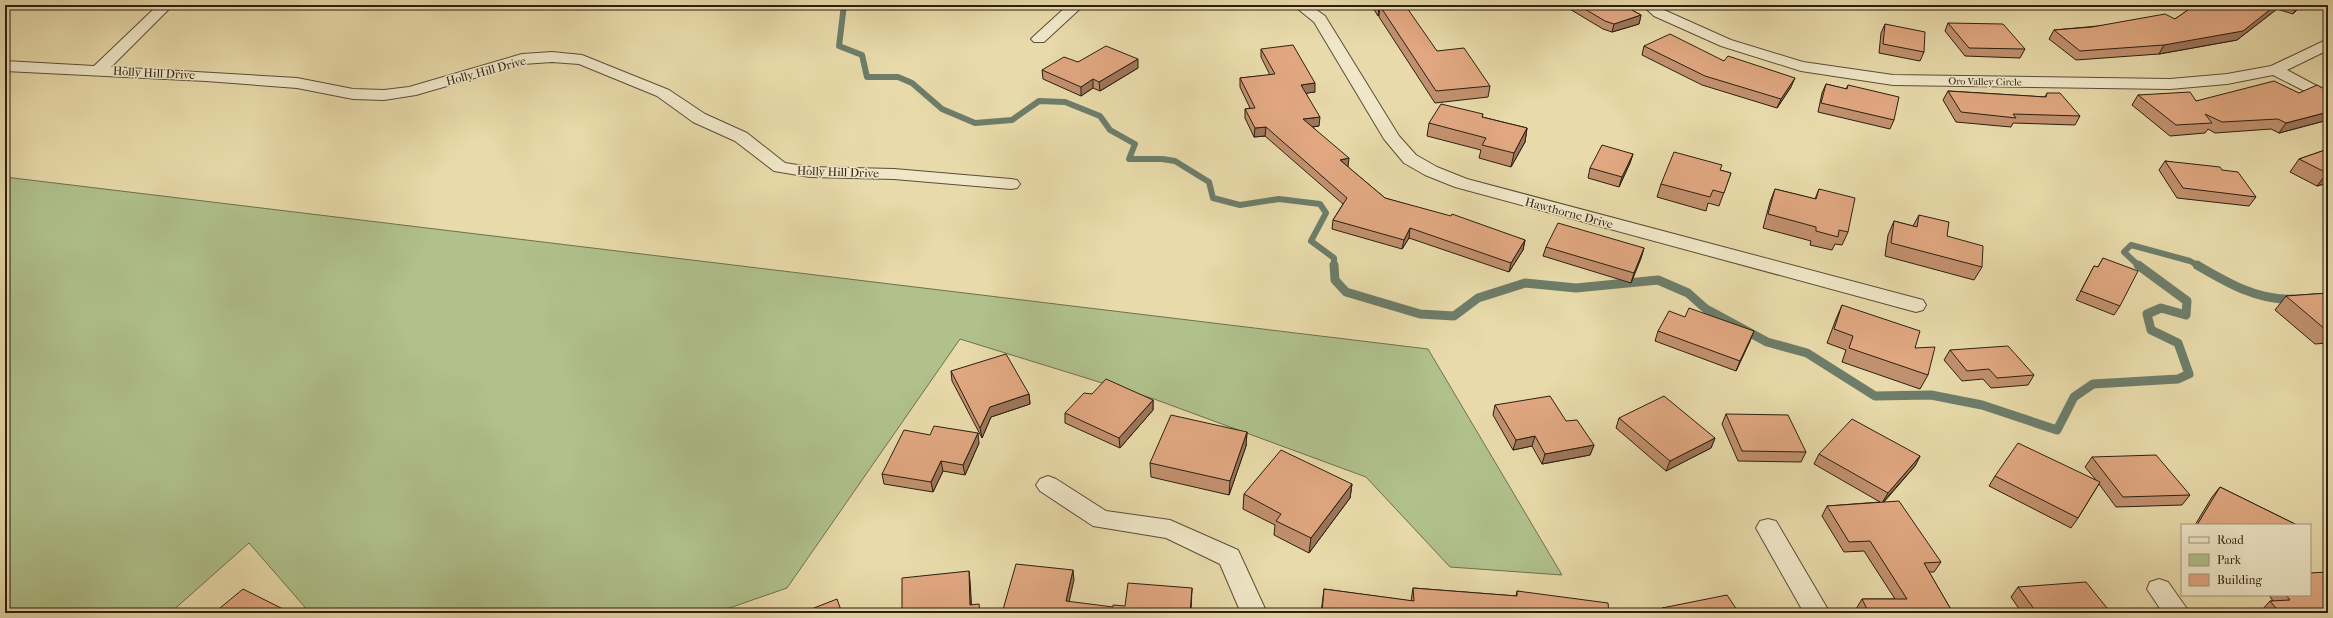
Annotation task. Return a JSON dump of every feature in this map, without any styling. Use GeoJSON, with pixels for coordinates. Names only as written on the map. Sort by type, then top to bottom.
{"type":"FeatureCollection","features":[{"type":"Feature","properties":{"kind":"street"},"geometry":{"type":"LineString","coordinates":[[99,70],[166,5]]}},
{"type":"Feature","properties":{"kind":"street"},"geometry":{"type":"LineString","coordinates":[[1039,39],[1077,5]]}},
{"type":"Feature","properties":{"kind":"street","name":"Hawthorne Drive"},"geometry":{"type":"LineString","coordinates":[[1300,5],[1320,19],[1392,139],[1410,159],[1431,171],[1462,183],[1498,194],[1916,304]]}},
{"type":"Feature","properties":{"kind":"street","name":"Oro Valley Circle"},"geometry":{"type":"LineString","coordinates":[[1648,5],[1659,13],[1726,43],[1801,66],[1893,80],[2170,84],[2227,79],[2275,70],[2328,44]]}},
{"type":"Feature","properties":{"kind":"street","name":"Holly Hill Drive"},"geometry":{"type":"LineString","coordinates":[[5,66],[99,70],[297,83],[353,94],[384,95],[410,92],[522,59],[552,57],[582,60],[663,93],[699,118],[741,137],[780,167],[810,172],[894,174],[1011,184]]}},
{"type":"Feature","properties":{"kind":"street"},"geometry":{"type":"LineString","coordinates":[[2275,70],[2328,98]]}},
{"type":"Feature","properties":{"kind":"street"},"geometry":{"type":"LineString","coordinates":[[1048,485],[1102,519],[1170,529],[1229,557],[1254,613]]}},
{"type":"Feature","properties":{"kind":"street"},"geometry":{"type":"LineString","coordinates":[[1768,528],[1817,613]]}},
{"type":"Feature","properties":{"kind":"street"},"geometry":{"type":"LineString","coordinates":[[2159,589],[2177,613]]}},
{"type":"Feature","properties":{"kind":"green space"},"geometry":{"type":"Polygon","coordinates":[[[5,177],[1428,349],[1562,575],[1450,567],[1366,477],[1154,399],[960,339],[787,588],[715,613],[310,613],[249,543],[170,613],[5,613],[5,177]]]}},
{"type":"Feature","properties":{"kind":"building"},"geometry":{"type":"Polygon","coordinates":[[[1405,5],[1437,51],[1464,48],[1490,86],[1436,91],[1380,6],[1405,5]]]}},
{"type":"Feature","properties":{"kind":"building"},"geometry":{"type":"Polygon","coordinates":[[[1578,5],[1623,5],[1641,15],[1614,24],[1605,21],[1578,5]]]}},
{"type":"Feature","properties":{"kind":"building"},"geometry":{"type":"Polygon","coordinates":[[[2195,5],[2276,5],[2243,31],[2164,45],[2080,51],[2054,30],[2092,27],[2165,14],[2175,19],[2195,5]]]}},
{"type":"Feature","properties":{"kind":"building"},"geometry":{"type":"Polygon","coordinates":[[[1948,23],[2003,24],[2025,49],[1969,48],[1948,23]]]}},
{"type":"Feature","properties":{"kind":"building"},"geometry":{"type":"Polygon","coordinates":[[[1885,24],[1925,32],[1924,52],[1883,44],[1885,24]]]}},
{"type":"Feature","properties":{"kind":"building"},"geometry":{"type":"Polygon","coordinates":[[[1670,34],[1724,61],[1728,56],[1795,78],[1781,99],[1705,76],[1644,46],[1670,34]]]}},
{"type":"Feature","properties":{"kind":"building"},"geometry":{"type":"Polygon","coordinates":[[[1293,45],[1315,83],[1301,85],[1320,117],[1303,119],[1349,158],[1340,160],[1385,198],[1451,216],[1452,214],[1525,240],[1511,263],[1410,228],[1404,240],[1333,220],[1347,198],[1266,127],[1255,128],[1245,109],[1255,108],[1240,78],[1275,74],[1261,49],[1293,45]]]}},
{"type":"Feature","properties":{"kind":"building"},"geometry":{"type":"Polygon","coordinates":[[[1106,46],[1138,59],[1099,82],[1093,79],[1081,87],[1042,70],[1064,57],[1078,62],[1106,46]]]}},
{"type":"Feature","properties":{"kind":"building"},"geometry":{"type":"Polygon","coordinates":[[[2274,81],[2299,93],[2317,85],[2328,91],[2328,112],[2286,123],[2278,119],[2222,122],[2205,114],[2212,123],[2176,125],[2138,95],[2190,92],[2196,101],[2274,81]]]}},
{"type":"Feature","properties":{"kind":"building"},"geometry":{"type":"Polygon","coordinates":[[[1826,84],[1847,89],[1848,85],[1899,97],[1894,120],[1821,103],[1826,84]]]}},
{"type":"Feature","properties":{"kind":"building"},"geometry":{"type":"Polygon","coordinates":[[[1948,91],[2046,97],[2047,93],[2060,93],[2080,116],[2013,114],[2016,118],[1961,112],[1948,91]]]}},
{"type":"Feature","properties":{"kind":"building"},"geometry":{"type":"Polygon","coordinates":[[[1441,104],[1483,114],[1482,117],[1527,128],[1514,153],[1482,145],[1486,138],[1429,123],[1441,104]]]}},
{"type":"Feature","properties":{"kind":"building"},"geometry":{"type":"Polygon","coordinates":[[[1602,145],[1633,154],[1622,177],[1590,168],[1602,145]]]}},
{"type":"Feature","properties":{"kind":"building"},"geometry":{"type":"Polygon","coordinates":[[[2328,149],[2327,173],[2299,159],[2328,149]]]}},
{"type":"Feature","properties":{"kind":"building"},"geometry":{"type":"Polygon","coordinates":[[[1674,152],[1722,165],[1720,170],[1731,173],[1724,193],[1713,190],[1710,197],[1661,184],[1674,152]]]}},
{"type":"Feature","properties":{"kind":"building"},"geometry":{"type":"Polygon","coordinates":[[[2165,161],[2220,167],[2222,170],[2238,172],[2256,197],[2183,188],[2165,161]]]}},
{"type":"Feature","properties":{"kind":"building"},"geometry":{"type":"Polygon","coordinates":[[[1775,189],[1816,199],[1819,189],[1855,198],[1848,232],[1839,230],[1838,237],[1816,231],[1816,227],[1768,214],[1775,189]]]}},
{"type":"Feature","properties":{"kind":"building"},"geometry":{"type":"Polygon","coordinates":[[[1919,215],[1949,222],[1947,236],[1983,246],[1982,267],[1891,243],[1894,221],[1917,227],[1919,215]]]}},
{"type":"Feature","properties":{"kind":"building"},"geometry":{"type":"Polygon","coordinates":[[[1558,223],[1644,248],[1634,273],[1546,247],[1558,223]]]}},
{"type":"Feature","properties":{"kind":"building"},"geometry":{"type":"Polygon","coordinates":[[[2103,258],[2138,271],[2120,306],[2081,291],[2094,266],[2098,267],[2103,258]]]}},
{"type":"Feature","properties":{"kind":"building"},"geometry":{"type":"Polygon","coordinates":[[[2328,293],[2328,330],[2326,330],[2286,296],[2328,293]]]}},
{"type":"Feature","properties":{"kind":"building"},"geometry":{"type":"Polygon","coordinates":[[[1842,305],[1920,331],[1915,348],[1935,347],[1928,375],[1849,348],[1853,336],[1834,329],[1842,305]]]}},
{"type":"Feature","properties":{"kind":"building"},"geometry":{"type":"Polygon","coordinates":[[[1689,308],[1754,331],[1740,361],[1658,331],[1669,311],[1685,317],[1689,308]]]}},
{"type":"Feature","properties":{"kind":"building"},"geometry":{"type":"Polygon","coordinates":[[[2008,346],[2034,375],[1997,378],[1989,369],[1967,371],[1950,350],[2008,346]]]}},
{"type":"Feature","properties":{"kind":"building"},"geometry":{"type":"Polygon","coordinates":[[[1006,354],[1029,394],[990,407],[980,428],[951,371],[1006,354]]]}},
{"type":"Feature","properties":{"kind":"building"},"geometry":{"type":"Polygon","coordinates":[[[1106,379],[1153,400],[1119,438],[1065,413],[1084,393],[1092,394],[1106,379]]]}},
{"type":"Feature","properties":{"kind":"building"},"geometry":{"type":"Polygon","coordinates":[[[1550,396],[1566,421],[1577,420],[1594,445],[1545,454],[1535,436],[1516,440],[1495,405],[1550,396]]]}},
{"type":"Feature","properties":{"kind":"building"},"geometry":{"type":"Polygon","coordinates":[[[1664,396],[1715,438],[1670,461],[1619,418],[1664,396]]]}},
{"type":"Feature","properties":{"kind":"building"},"geometry":{"type":"Polygon","coordinates":[[[1726,414],[1788,415],[1806,452],[1742,451],[1726,414]]]}},
{"type":"Feature","properties":{"kind":"building"},"geometry":{"type":"Polygon","coordinates":[[[1171,415],[1247,432],[1230,481],[1150,463],[1171,415]]]}},
{"type":"Feature","properties":{"kind":"building"},"geometry":{"type":"Polygon","coordinates":[[[1852,419],[1920,456],[1888,493],[1819,454],[1852,419]]]}},
{"type":"Feature","properties":{"kind":"building"},"geometry":{"type":"Polygon","coordinates":[[[934,426],[978,433],[963,465],[941,461],[931,482],[882,474],[904,430],[930,435],[934,426]]]}},
{"type":"Feature","properties":{"kind":"building"},"geometry":{"type":"Polygon","coordinates":[[[2018,443],[2100,482],[2078,518],[1995,476],[2018,443]]]}},
{"type":"Feature","properties":{"kind":"building"},"geometry":{"type":"Polygon","coordinates":[[[1281,450],[1352,484],[1311,538],[1276,521],[1281,514],[1244,494],[1281,450]]]}},
{"type":"Feature","properties":{"kind":"building"},"geometry":{"type":"Polygon","coordinates":[[[2156,455],[2190,495],[2123,497],[2092,457],[2156,455]]]}},
{"type":"Feature","properties":{"kind":"building"},"geometry":{"type":"Polygon","coordinates":[[[2220,487],[2295,524],[2198,524],[2220,487]]]}},
{"type":"Feature","properties":{"kind":"building"},"geometry":{"type":"Polygon","coordinates":[[[1899,501],[1941,562],[1924,563],[1953,613],[1869,613],[1862,599],[1907,599],[1870,541],[1849,542],[1827,506],[1899,501]]]}},
{"type":"Feature","properties":{"kind":"building"},"geometry":{"type":"Polygon","coordinates":[[[1016,564],[1073,570],[1066,601],[1113,607],[1113,605],[1125,606],[1128,583],[1192,588],[1190,613],[1002,613],[1016,564]]]}},
{"type":"Feature","properties":{"kind":"building"},"geometry":{"type":"Polygon","coordinates":[[[969,571],[970,605],[979,604],[980,613],[902,613],[902,578],[969,571]]]}},
{"type":"Feature","properties":{"kind":"building"},"geometry":{"type":"Polygon","coordinates":[[[2327,572],[2328,574],[2328,613],[2280,613],[2270,601],[2290,600],[2287,596],[2311,596],[2311,573],[2327,572]]]}},
{"type":"Feature","properties":{"kind":"building"},"geometry":{"type":"Polygon","coordinates":[[[2086,582],[2111,613],[2037,613],[2018,587],[2086,582]]]}},
{"type":"Feature","properties":{"kind":"building"},"geometry":{"type":"Polygon","coordinates":[[[1413,588],[1517,596],[1517,591],[1608,603],[1609,613],[1322,613],[1324,589],[1414,601],[1413,588]]]}},
{"type":"Feature","properties":{"kind":"building"},"geometry":{"type":"Polygon","coordinates":[[[243,589],[283,609],[278,613],[214,613],[243,589]]]}},
{"type":"Feature","properties":{"kind":"building"},"geometry":{"type":"Polygon","coordinates":[[[1727,595],[1739,613],[1666,613],[1662,608],[1727,595]]]}},
{"type":"Feature","properties":{"kind":"building"},"geometry":{"type":"Polygon","coordinates":[[[837,599],[842,613],[801,613],[837,599]]]}},
{"type":"Feature","properties":{"kind":"waterway"},"geometry":{"type":"LineString","coordinates":[[844,5],[839,46],[862,55],[867,77],[898,77],[912,83],[942,109],[975,123],[1012,120],[1039,101],[1065,102],[1100,116],[1110,130],[1135,144],[1129,159],[1162,159],[1175,161],[1209,182],[1213,198],[1240,205],[1279,199],[1320,204],[1326,213],[1311,241],[1334,258],[1334,265]]}},
{"type":"Feature","properties":{"kind":"waterway"},"geometry":{"type":"LineString","coordinates":[[2139,266],[2124,252],[2131,245],[2190,261],[2199,266]]}},
{"type":"Feature","properties":{"kind":"waterway"},"geometry":{"type":"LineString","coordinates":[[1334,265],[1335,280],[1346,292],[1420,314],[1454,316],[1478,298],[1525,283],[1576,288],[1658,280],[1688,293],[1706,309],[1767,342],[1807,353],[1875,396],[1931,395],[1982,405],[2057,430],[2074,397],[2093,384],[2178,379],[2189,374],[2178,343],[2151,330],[2147,314],[2161,308],[2186,315],[2187,301],[2138,265]]}},
{"type":"Feature","properties":{"kind":"waterway"},"geometry":{"type":"LineString","coordinates":[[2197,265],[2219,278],[2255,294],[2280,299],[2293,299]]}}]}
